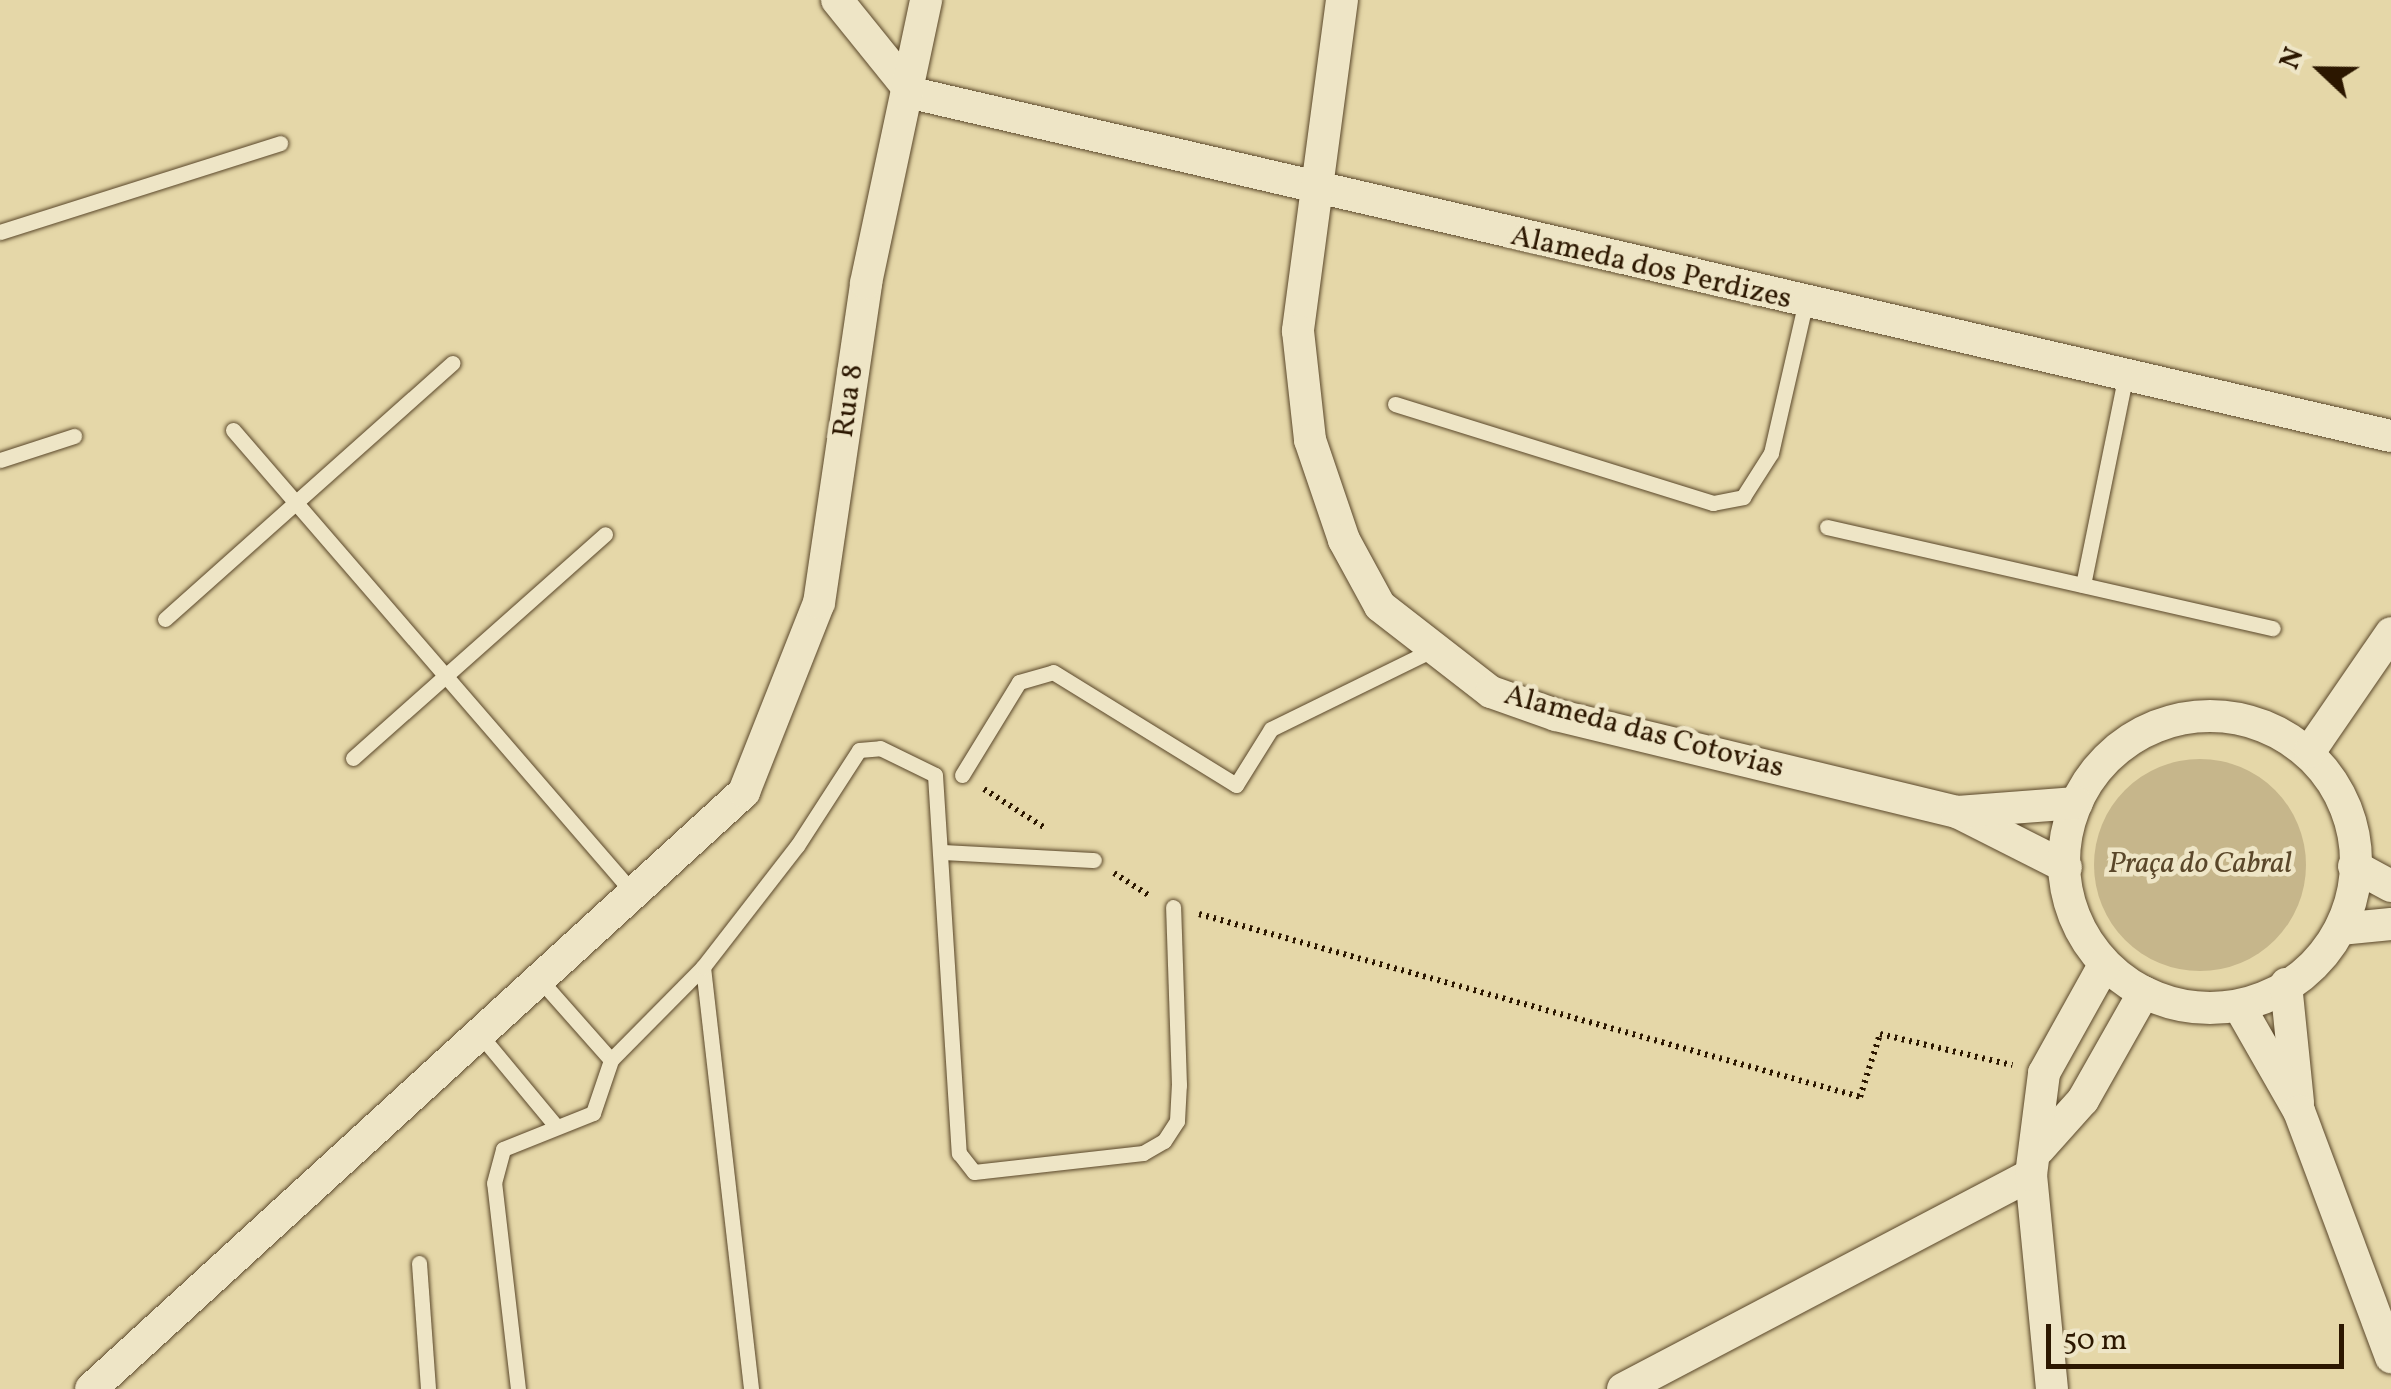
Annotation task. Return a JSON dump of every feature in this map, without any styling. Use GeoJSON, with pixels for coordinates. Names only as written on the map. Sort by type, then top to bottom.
{"type":"FeatureCollection","features":[{"type":"Feature","properties":{"kind":"street"},"geometry":{"type":"LineString","coordinates":[[838,0],[912,93]]}},
{"type":"Feature","properties":{"kind":"street","name":"Rua 8"},"geometry":{"type":"LineString","coordinates":[[635,894],[744,792],[819,603],[866,282],[912,93],[926,0]]}},
{"type":"Feature","properties":{"kind":"street","name":"Alameda das Cotovias"},"geometry":{"type":"LineString","coordinates":[[1342,0],[1311,189],[1298,331],[1310,440],[1344,540],[1380,606],[1430,651],[1491,692],[1556,715],[1957,812],[2066,867]]}},
{"type":"Feature","properties":{"kind":"street","name":"Alameda dos Perdizes"},"geometry":{"type":"LineString","coordinates":[[912,93],[2125,380],[2391,436]]}},
{"type":"Feature","properties":{"kind":"street"},"geometry":{"type":"LineString","coordinates":[[2310,751],[2391,634]]}},
{"type":"Feature","properties":{"kind":"street"},"geometry":{"type":"LineString","coordinates":[[2206,714],[2250,720],[2310,751],[2344,803],[2354,866],[2353,899],[2340,929],[2314,965],[2286,984],[2238,1006],[2196,1009],[2144,992],[2104,965],[2068,904],[2066,867],[2076,803],[2123,743],[2162,723],[2206,714]]}},
{"type":"Feature","properties":{"kind":"street","name":"Alameda das Cotovias"},"geometry":{"type":"LineString","coordinates":[[1957,812],[2076,803]]}},
{"type":"Feature","properties":{"kind":"street"},"geometry":{"type":"LineString","coordinates":[[2354,866],[2391,886]]}},
{"type":"Feature","properties":{"kind":"street"},"geometry":{"type":"LineString","coordinates":[[91,1389],[635,894]]}},
{"type":"Feature","properties":{"kind":"street"},"geometry":{"type":"LineString","coordinates":[[2340,929],[2391,924]]}},
{"type":"Feature","properties":{"kind":"street"},"geometry":{"type":"LineString","coordinates":[[2052,1389],[2035,1162],[2044,1073],[2104,965]]}},
{"type":"Feature","properties":{"kind":"street"},"geometry":{"type":"LineString","coordinates":[[2286,984],[2299,1111]]}},
{"type":"Feature","properties":{"kind":"street"},"geometry":{"type":"LineString","coordinates":[[1623,1389],[2035,1162],[2082,1100],[2144,992]]}},
{"type":"Feature","properties":{"kind":"street"},"geometry":{"type":"LineString","coordinates":[[2238,1006],[2299,1111],[2391,1357]]}},
{"type":"Feature","properties":{"kind":"lane"},"geometry":{"type":"LineString","coordinates":[[0,232],[280,144]]}},
{"type":"Feature","properties":{"kind":"lane"},"geometry":{"type":"LineString","coordinates":[[1395,404],[1713,503],[1743,497],[1771,453],[1805,304]]}},
{"type":"Feature","properties":{"kind":"lane"},"geometry":{"type":"LineString","coordinates":[[165,619],[452,363]]}},
{"type":"Feature","properties":{"kind":"lane"},"geometry":{"type":"LineString","coordinates":[[2084,585],[2125,380]]}},
{"type":"Feature","properties":{"kind":"lane"},"geometry":{"type":"LineString","coordinates":[[233,430],[297,498],[635,894]]}},
{"type":"Feature","properties":{"kind":"lane"},"geometry":{"type":"LineString","coordinates":[[0,460],[74,436]]}},
{"type":"Feature","properties":{"kind":"lane"},"geometry":{"type":"LineString","coordinates":[[1827,526],[2273,628]]}},
{"type":"Feature","properties":{"kind":"lane"},"geometry":{"type":"LineString","coordinates":[[353,758],[605,534]]}},
{"type":"Feature","properties":{"kind":"lane"},"geometry":{"type":"LineString","coordinates":[[962,775],[1019,682],[1053,672],[1236,785],[1271,729],[1430,651]]}},
{"type":"Feature","properties":{"kind":"lane"},"geometry":{"type":"LineString","coordinates":[[518,1389],[495,1164],[503,1149],[593,1113],[611,1060],[703,967],[797,846],[859,750],[880,748],[935,775],[959,1153],[974,1172],[1143,1153],[1164,1140],[1177,1121],[1180,1084],[1174,907]]}},
{"type":"Feature","properties":{"kind":"lane"},"geometry":{"type":"LineString","coordinates":[[941,852],[1094,860]]}},
{"type":"Feature","properties":{"kind":"lane"},"geometry":{"type":"LineString","coordinates":[[703,967],[751,1389]]}},
{"type":"Feature","properties":{"kind":"lane"},"geometry":{"type":"LineString","coordinates":[[542,982],[611,1060]]}},
{"type":"Feature","properties":{"kind":"lane"},"geometry":{"type":"LineString","coordinates":[[482,1037],[556,1126]]}},
{"type":"Feature","properties":{"kind":"lane"},"geometry":{"type":"LineString","coordinates":[[419,1263],[428,1389]]}},
{"type":"Feature","properties":{"kind":"path"},"geometry":{"type":"LineString","coordinates":[[1174,907],[1860,1096],[1880,1034],[2044,1073]]}},
{"type":"Feature","properties":{"kind":"green space","name":"Praça do Cabral"},"geometry":{"type":"Polygon","coordinates":[[[2200,759],[2240,767],[2275,790],[2298,825],[2306,865],[2298,905],[2275,940],[2240,963],[2200,971],[2160,963],[2125,940],[2102,905],[2094,865],[2102,825],[2125,790],[2160,767],[2200,759]]]}}]}
